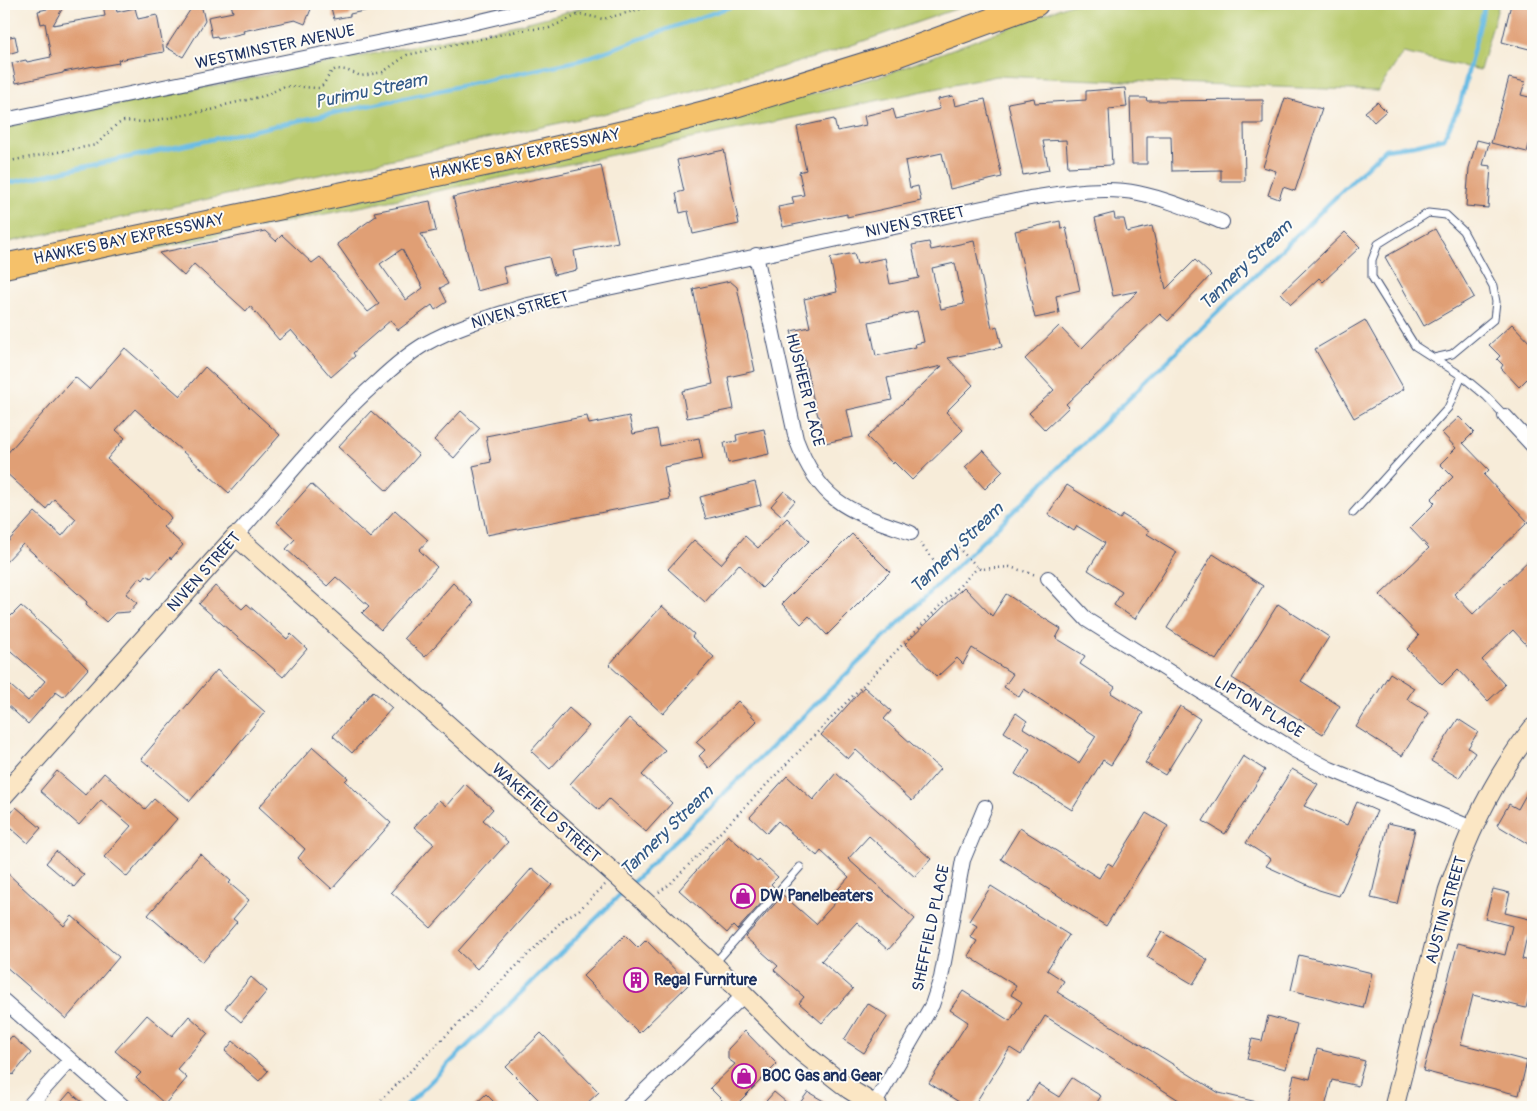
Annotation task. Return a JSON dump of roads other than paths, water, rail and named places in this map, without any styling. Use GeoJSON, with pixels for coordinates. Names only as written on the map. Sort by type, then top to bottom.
{"type":"FeatureCollection","features":[{"type":"Feature","properties":{"kind":"highway","name":"HAWKE'S BAY EXPRESSWAY"},"geometry":{"type":"LineString","coordinates":[[4,254],[350,183],[632,120],[707,101],[792,75],[942,27],[1006,4]]}},
{"type":"Feature","properties":{"kind":"highway","name":"HAWKE'S BAY EXPRESSWAY"},"geometry":{"type":"LineString","coordinates":[[4,266],[541,152],[658,125],[735,105],[877,61],[1036,4]]}},
{"type":"Feature","properties":{"kind":"street","name":"WESTMINSTER AVENUE"},"geometry":{"type":"LineString","coordinates":[[4,120],[483,21],[552,4]]}},
{"type":"Feature","properties":{"kind":"street","name":"NIVEN STREET"},"geometry":{"type":"LineString","coordinates":[[4,795],[346,410],[398,363],[424,345],[484,318],[528,305],[1030,198],[1105,190],[1136,192],[1168,200],[1222,222]]}},
{"type":"Feature","properties":{"kind":"street","name":"HUSHEER PLACE"},"geometry":{"type":"LineString","coordinates":[[756,256],[796,439],[804,461],[818,484],[856,513],[912,532]]}},
{"type":"Feature","properties":{"kind":"street"},"geometry":{"type":"LineString","coordinates":[[1505,416],[1533,446]]}},
{"type":"Feature","properties":{"kind":"street","name":"WAKEFIELD STREET"},"geometry":{"type":"LineString","coordinates":[[236,536],[643,899],[803,1052],[826,1072],[876,1106]]}},
{"type":"Feature","properties":{"kind":"street","name":"LIPTON PLACE"},"geometry":{"type":"LineString","coordinates":[[1048,578],[1087,620],[1294,750],[1330,769],[1472,828]]}},
{"type":"Feature","properties":{"kind":"street","name":"AUSTIN STREET"},"geometry":{"type":"LineString","coordinates":[[1397,1106],[1448,891],[1472,828],[1508,763],[1533,728]]}},
{"type":"Feature","properties":{"kind":"street","name":"SHEFFIELD PLACE"},"geometry":{"type":"LineString","coordinates":[[876,1106],[932,1005],[941,978],[963,860],[985,806]]}},
{"type":"Feature","properties":{"kind":"street"},"geometry":{"type":"LineString","coordinates":[[628,1107],[744,995]]}},
{"type":"Feature","properties":{"kind":"street"},"geometry":{"type":"LineString","coordinates":[[4,1000],[124,1107]]}},
{"type":"Feature","properties":{"kind":"street"},"geometry":{"type":"LineString","coordinates":[[28,1107],[70,1060]]}},
{"type":"Feature","properties":{"kind":"lane"},"geometry":{"type":"LineString","coordinates":[[1434,358],[1452,354],[1494,319],[1496,302],[1493,286],[1462,231],[1446,215],[1428,213],[1378,244],[1372,260],[1372,277],[1415,346],[1462,376],[1486,396],[1505,416]]}},
{"type":"Feature","properties":{"kind":"lane"},"geometry":{"type":"LineString","coordinates":[[1353,513],[1448,408],[1462,376]]}},
{"type":"Feature","properties":{"kind":"lane"},"geometry":{"type":"LineString","coordinates":[[714,965],[800,867]]}},
{"type":"Feature","properties":{"kind":"waterway","name":"Purimu Stream"},"geometry":{"type":"LineString","coordinates":[[4,184],[581,60],[738,4]]}},
{"type":"Feature","properties":{"kind":"waterway","name":"Tannery Stream"},"geometry":{"type":"LineString","coordinates":[[632,883],[1385,149],[1415,145],[1444,138],[1460,104],[1485,4]]}},
{"type":"Feature","properties":{"kind":"waterway","name":"Tannery Stream"},"geometry":{"type":"LineString","coordinates":[[405,1107],[626,889]]}},
{"type":"Feature","properties":{"kind":"place","name":"DW Panelbeaters"},"geometry":{"type":"Point","coordinates":[743,896]}},
{"type":"Feature","properties":{"kind":"place","name":"Regal Furniture"},"geometry":{"type":"Point","coordinates":[636,980]}},
{"type":"Feature","properties":{"kind":"place","name":"BOC Gas and Gear"},"geometry":{"type":"Point","coordinates":[744,1076]}}]}
